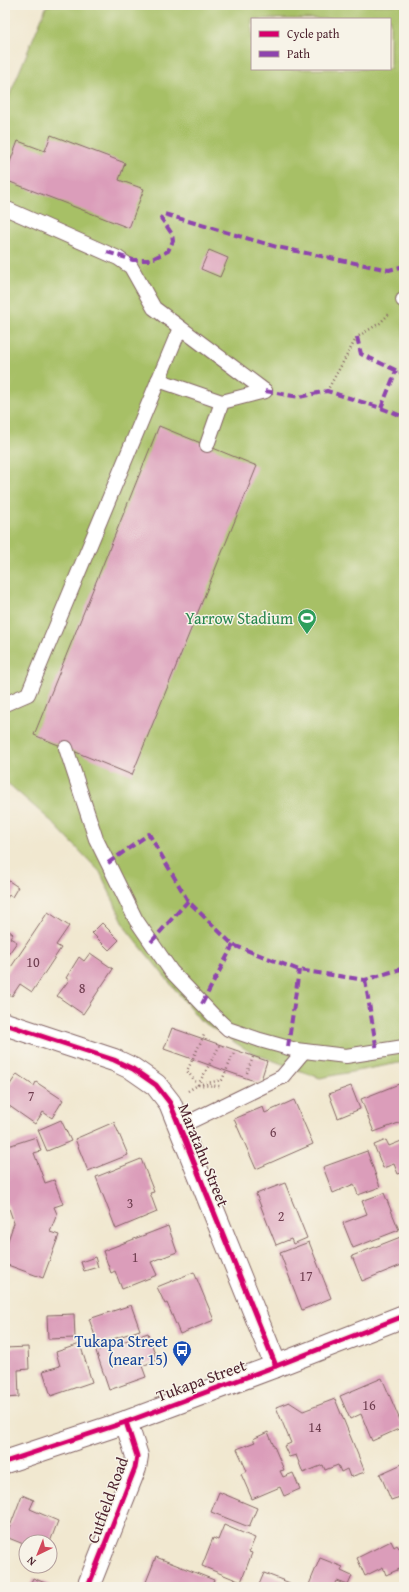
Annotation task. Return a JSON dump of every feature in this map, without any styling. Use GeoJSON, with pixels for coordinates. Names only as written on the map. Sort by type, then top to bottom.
{"type":"FeatureCollection","features":[{"type":"Feature","properties":{"kind":"street","name":"Maratahu Street"},"geometry":{"type":"LineString","coordinates":[[5,1024],[114,1060],[133,1069],[156,1085],[170,1103],[276,1366]]}},
{"type":"Feature","properties":{"kind":"street","name":"Tukapa Street"},"geometry":{"type":"LineString","coordinates":[[5,1462],[126,1422],[404,1316]]}},
{"type":"Feature","properties":{"kind":"street","name":"Cutfield Road"},"geometry":{"type":"LineString","coordinates":[[88,1587],[136,1468],[138,1456],[126,1422]]}},
{"type":"Feature","properties":{"kind":"lane"},"geometry":{"type":"LineString","coordinates":[[5,208],[118,258],[131,267],[154,308],[265,391],[222,402],[158,380]]}},
{"type":"Feature","properties":{"kind":"lane"},"geometry":{"type":"LineString","coordinates":[[5,704],[28,694],[180,328]]}},
{"type":"Feature","properties":{"kind":"lane"},"geometry":{"type":"LineString","coordinates":[[207,445],[222,402]]}},
{"type":"Feature","properties":{"kind":"lane"},"geometry":{"type":"LineString","coordinates":[[66,748],[96,839],[136,920],[171,971],[213,1016],[228,1029],[260,1040],[304,1051],[346,1056],[404,1047]]}},
{"type":"Feature","properties":{"kind":"lane"},"geometry":{"type":"LineString","coordinates":[[179,1127],[282,1077],[304,1051]]}},
{"type":"Feature","properties":{"kind":"path"},"geometry":{"type":"LineString","coordinates":[[327,391],[356,337],[380,323],[403,300]]}},
{"type":"Feature","properties":{"kind":"path"},"geometry":{"type":"LineString","coordinates":[[213,1016],[187,1071],[198,1085],[227,1087]]}},
{"type":"Feature","properties":{"kind":"path"},"geometry":{"type":"LineString","coordinates":[[198,1085],[228,1029]]}},
{"type":"Feature","properties":{"kind":"path"},"geometry":{"type":"LineString","coordinates":[[170,1103],[198,1085],[222,1080],[242,1034]]}},
{"type":"Feature","properties":{"kind":"path"},"geometry":{"type":"LineString","coordinates":[[247,1074],[260,1040]]}},
{"type":"Feature","properties":{"kind":"green space"},"geometry":{"type":"Polygon","coordinates":[[[47,5],[404,5],[404,1062],[320,1078],[250,1052],[200,1020],[127,930],[100,872],[51,821],[5,781],[5,106],[47,5]]]}},
{"type":"Feature","properties":{"kind":"building"},"geometry":{"type":"Polygon","coordinates":[[[51,135],[125,163],[119,180],[144,189],[129,228],[5,180],[5,175],[18,141],[45,151],[51,135]]]}},
{"type":"Feature","properties":{"kind":"building"},"geometry":{"type":"Polygon","coordinates":[[[209,250],[228,258],[220,277],[201,269],[209,250]]]}},
{"type":"Feature","properties":{"kind":"building"},"geometry":{"type":"Polygon","coordinates":[[[159,426],[257,466],[132,775],[34,735],[159,426]]]}},
{"type":"Feature","properties":{"kind":"building"},"geometry":{"type":"Polygon","coordinates":[[[6,879],[18,887],[12,897],[9,895],[5,901],[6,879]]]}},
{"type":"Feature","properties":{"kind":"building"},"geometry":{"type":"Polygon","coordinates":[[[48,912],[69,926],[56,945],[61,948],[32,992],[20,984],[12,996],[5,991],[5,976],[48,912]]]}},
{"type":"Feature","properties":{"kind":"building"},"geometry":{"type":"Polygon","coordinates":[[[102,923],[119,940],[109,950],[92,933],[102,923]]]}},
{"type":"Feature","properties":{"kind":"building"},"geometry":{"type":"Polygon","coordinates":[[[7,929],[13,934],[10,938],[17,942],[5,959],[5,932],[7,929]]]}},
{"type":"Feature","properties":{"kind":"building"},"geometry":{"type":"Polygon","coordinates":[[[90,953],[113,969],[83,1014],[57,996],[69,980],[66,978],[79,957],[84,961],[90,953]]]}},
{"type":"Feature","properties":{"kind":"building"},"geometry":{"type":"Polygon","coordinates":[[[172,1028],[267,1061],[260,1083],[164,1049],[172,1028]]]}},
{"type":"Feature","properties":{"kind":"building"},"geometry":{"type":"Polygon","coordinates":[[[17,1074],[34,1086],[36,1082],[63,1100],[52,1118],[43,1112],[35,1124],[5,1103],[5,1092],[17,1074]]]}},
{"type":"Feature","properties":{"kind":"building"},"geometry":{"type":"Polygon","coordinates":[[[404,1082],[404,1121],[374,1132],[361,1099],[404,1082]]]}},
{"type":"Feature","properties":{"kind":"building"},"geometry":{"type":"Polygon","coordinates":[[[351,1086],[360,1109],[338,1118],[329,1094],[351,1086]]]}},
{"type":"Feature","properties":{"kind":"building"},"geometry":{"type":"Polygon","coordinates":[[[294,1100],[313,1144],[256,1169],[234,1119],[263,1107],[265,1113],[294,1100]]]}},
{"type":"Feature","properties":{"kind":"building"},"geometry":{"type":"Polygon","coordinates":[[[61,1120],[71,1141],[47,1151],[38,1130],[61,1120]]]}},
{"type":"Feature","properties":{"kind":"building"},"geometry":{"type":"Polygon","coordinates":[[[114,1122],[128,1155],[88,1171],[75,1139],[114,1122]]]}},
{"type":"Feature","properties":{"kind":"building"},"geometry":{"type":"Polygon","coordinates":[[[36,1137],[41,1151],[34,1153],[45,1183],[54,1180],[63,1204],[54,1207],[57,1214],[50,1232],[59,1235],[43,1278],[5,1264],[5,1249],[14,1223],[5,1197],[5,1147],[36,1137]]]}},
{"type":"Feature","properties":{"kind":"building"},"geometry":{"type":"Polygon","coordinates":[[[386,1140],[389,1146],[404,1140],[404,1172],[398,1174],[394,1164],[383,1168],[374,1145],[386,1140]]]}},
{"type":"Feature","properties":{"kind":"building"},"geometry":{"type":"Polygon","coordinates":[[[367,1151],[380,1187],[358,1195],[354,1184],[333,1193],[323,1167],[367,1151]]]}},
{"type":"Feature","properties":{"kind":"building"},"geometry":{"type":"Polygon","coordinates":[[[141,1159],[154,1192],[150,1193],[157,1212],[116,1229],[96,1177],[141,1159]]]}},
{"type":"Feature","properties":{"kind":"building"},"geometry":{"type":"Polygon","coordinates":[[[285,1183],[307,1238],[293,1244],[291,1239],[276,1245],[256,1194],[285,1183]]]}},
{"type":"Feature","properties":{"kind":"building"},"geometry":{"type":"Polygon","coordinates":[[[384,1193],[399,1230],[353,1248],[343,1223],[367,1214],[362,1201],[384,1193]]]}},
{"type":"Feature","properties":{"kind":"building"},"geometry":{"type":"Polygon","coordinates":[[[168,1226],[177,1252],[151,1262],[157,1275],[122,1289],[115,1271],[111,1273],[103,1251],[168,1226]]]}},
{"type":"Feature","properties":{"kind":"building"},"geometry":{"type":"Polygon","coordinates":[[[403,1236],[404,1264],[362,1281],[352,1256],[403,1236]]]}},
{"type":"Feature","properties":{"kind":"building"},"geometry":{"type":"Polygon","coordinates":[[[309,1242],[331,1298],[302,1310],[280,1253],[309,1242]]]}},
{"type":"Feature","properties":{"kind":"building"},"geometry":{"type":"Polygon","coordinates":[[[95,1257],[98,1267],[84,1271],[81,1262],[95,1257]]]}},
{"type":"Feature","properties":{"kind":"building"},"geometry":{"type":"Polygon","coordinates":[[[194,1272],[214,1320],[180,1334],[167,1303],[165,1304],[157,1287],[194,1272]]]}},
{"type":"Feature","properties":{"kind":"building"},"geometry":{"type":"Polygon","coordinates":[[[131,1305],[140,1330],[98,1344],[89,1319],[131,1305]]]}},
{"type":"Feature","properties":{"kind":"building"},"geometry":{"type":"Polygon","coordinates":[[[74,1314],[75,1338],[48,1339],[47,1315],[74,1314]]]}},
{"type":"Feature","properties":{"kind":"building"},"geometry":{"type":"Polygon","coordinates":[[[148,1333],[157,1360],[142,1366],[146,1377],[109,1390],[96,1351],[148,1333]]]}},
{"type":"Feature","properties":{"kind":"building"},"geometry":{"type":"Polygon","coordinates":[[[80,1344],[92,1382],[51,1396],[43,1371],[60,1366],[56,1352],[80,1344]]]}},
{"type":"Feature","properties":{"kind":"building"},"geometry":{"type":"Polygon","coordinates":[[[28,1347],[29,1369],[18,1370],[19,1397],[5,1398],[5,1348],[28,1347]]]}},
{"type":"Feature","properties":{"kind":"building"},"geometry":{"type":"Polygon","coordinates":[[[382,1378],[403,1427],[372,1441],[361,1414],[350,1419],[340,1396],[382,1378]]]}},
{"type":"Feature","properties":{"kind":"building"},"geometry":{"type":"Polygon","coordinates":[[[335,1399],[365,1472],[350,1477],[347,1469],[341,1472],[338,1465],[325,1470],[323,1465],[303,1473],[296,1455],[289,1457],[284,1446],[291,1443],[276,1407],[289,1402],[303,1411],[335,1399]]]}},
{"type":"Feature","properties":{"kind":"building"},"geometry":{"type":"Polygon","coordinates":[[[268,1432],[284,1470],[280,1471],[283,1477],[293,1473],[300,1489],[284,1496],[280,1487],[252,1499],[241,1474],[247,1471],[237,1449],[255,1442],[253,1439],[268,1432]]]}},
{"type":"Feature","properties":{"kind":"building"},"geometry":{"type":"Polygon","coordinates":[[[402,1464],[404,1469],[404,1507],[400,1497],[391,1500],[380,1474],[402,1464]]]}},
{"type":"Feature","properties":{"kind":"building"},"geometry":{"type":"Polygon","coordinates":[[[219,1492],[257,1508],[249,1527],[211,1512],[219,1492]]]}},
{"type":"Feature","properties":{"kind":"building"},"geometry":{"type":"Polygon","coordinates":[[[22,1495],[34,1500],[30,1509],[58,1521],[53,1534],[18,1534],[18,1542],[6,1537],[22,1495]]]}},
{"type":"Feature","properties":{"kind":"building"},"geometry":{"type":"Polygon","coordinates":[[[224,1525],[255,1538],[249,1552],[252,1553],[241,1582],[202,1566],[213,1538],[218,1540],[224,1525]]]}},
{"type":"Feature","properties":{"kind":"building"},"geometry":{"type":"Polygon","coordinates":[[[391,1541],[394,1547],[397,1545],[399,1548],[404,1546],[404,1567],[386,1575],[383,1567],[365,1576],[357,1558],[391,1541]]]}},
{"type":"Feature","properties":{"kind":"building"},"geometry":{"type":"Polygon","coordinates":[[[156,1557],[214,1580],[211,1587],[144,1587],[156,1557]]]}},
{"type":"Feature","properties":{"kind":"building"},"geometry":{"type":"Polygon","coordinates":[[[320,1558],[343,1567],[341,1571],[352,1576],[348,1585],[337,1581],[334,1587],[308,1587],[320,1558]]]}},
{"type":"Feature","properties":{"kind":"building"},"geometry":{"type":"Polygon","coordinates":[[[264,1573],[290,1583],[288,1587],[258,1587],[264,1573]]]}},
{"type":"Feature","properties":{"kind":"building"},"geometry":{"type":"Polygon","coordinates":[[[33,1578],[50,1585],[49,1587],[29,1587],[33,1578]]]}},
{"type":"Feature","properties":{"kind":"marked path"},"geometry":{"type":"LineString","coordinates":[[107,252],[133,260],[150,260],[168,251],[173,241],[172,234],[161,218],[164,214],[277,247],[389,270],[404,266]]}},
{"type":"Feature","properties":{"kind":"marked path"},"geometry":{"type":"LineString","coordinates":[[357,337],[361,354],[404,374]]}},
{"type":"Feature","properties":{"kind":"marked path"},"geometry":{"type":"LineString","coordinates":[[381,408],[396,371]]}},
{"type":"Feature","properties":{"kind":"marked path"},"geometry":{"type":"LineString","coordinates":[[265,391],[299,397],[327,391],[404,417]]}},
{"type":"Feature","properties":{"kind":"marked path"},"geometry":{"type":"LineString","coordinates":[[108,863],[149,834],[188,901],[233,945],[299,970],[365,980],[404,968]]}},
{"type":"Feature","properties":{"kind":"marked path"},"geometry":{"type":"LineString","coordinates":[[151,942],[188,901]]}},
{"type":"Feature","properties":{"kind":"marked path"},"geometry":{"type":"LineString","coordinates":[[202,1004],[233,945]]}},
{"type":"Feature","properties":{"kind":"marked path"},"geometry":{"type":"LineString","coordinates":[[288,1047],[299,970]]}},
{"type":"Feature","properties":{"kind":"marked path"},"geometry":{"type":"LineString","coordinates":[[365,980],[377,1051]]}},
{"type":"Feature","properties":{"kind":"cycle path"},"geometry":{"type":"LineString","coordinates":[[5,1024],[114,1060],[133,1069],[156,1085],[170,1103],[276,1366]]}},
{"type":"Feature","properties":{"kind":"cycle path"},"geometry":{"type":"LineString","coordinates":[[5,1462],[126,1422],[404,1316]]}},
{"type":"Feature","properties":{"kind":"cycle path"},"geometry":{"type":"LineString","coordinates":[[88,1587],[135,1468],[137,1456],[126,1422]]}},
{"type":"Feature","properties":{"kind":"place","name":"Yarrow Stadium"},"geometry":{"type":"Point","coordinates":[307,635]}},
{"type":"Feature","properties":{"kind":"place","name":"Tukapa Street (near 15)"},"geometry":{"type":"Point","coordinates":[182,1367]}}]}
